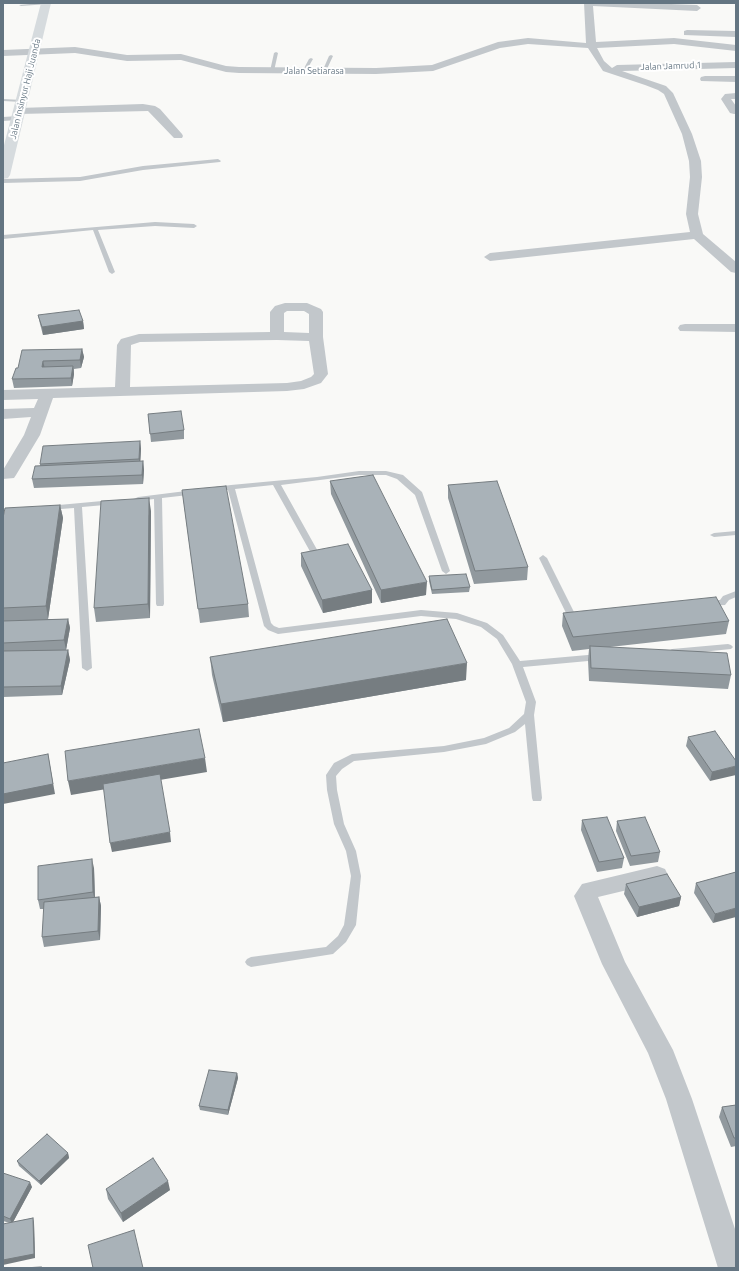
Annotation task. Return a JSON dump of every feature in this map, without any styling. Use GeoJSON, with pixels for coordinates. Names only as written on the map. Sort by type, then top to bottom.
{"type":"FeatureCollection","features":[{"type":"Feature","properties":{"kind":"main road","name":"Jalan Insinyur Haji Juanda"},"geometry":{"type":"LineString","coordinates":[[3,175],[7,146],[20,110],[46,3]]}},
{"type":"Feature","properties":{"kind":"street"},"geometry":{"type":"LineString","coordinates":[[697,8],[588,3],[591,46],[595,55],[606,69],[650,82],[668,93],[687,134],[695,161],[696,177],[692,214],[697,235],[736,269]]}},
{"type":"Feature","properties":{"kind":"street"},"geometry":{"type":"LineString","coordinates":[[667,32],[736,34]]}},
{"type":"Feature","properties":{"kind":"street","name":"Jalan Setiarasa"},"geometry":{"type":"LineString","coordinates":[[3,52],[86,51],[126,58],[181,57],[226,69],[324,71],[428,69],[498,45],[524,42],[591,46],[653,38],[736,48]]}},
{"type":"Feature","properties":{"kind":"street","name":"Jalan Jamrud 1"},"geometry":{"type":"LineString","coordinates":[[606,69],[736,65]]}},
{"type":"Feature","properties":{"kind":"street"},"geometry":{"type":"LineString","coordinates":[[705,79],[736,79]]}},
{"type":"Feature","properties":{"kind":"street"},"geometry":{"type":"LineString","coordinates":[[734,111],[726,99],[729,96],[736,96]]}},
{"type":"Feature","properties":{"kind":"street"},"geometry":{"type":"LineString","coordinates":[[20,110],[142,107],[156,110],[178,136]]}},
{"type":"Feature","properties":{"kind":"street"},"geometry":{"type":"LineString","coordinates":[[490,256],[697,235]]}},
{"type":"Feature","properties":{"kind":"street"},"geometry":{"type":"LineString","coordinates":[[3,396],[122,391],[286,387],[316,380],[321,374],[316,337],[316,312],[307,307],[285,307],[280,309],[277,312],[276,336]]}},
{"type":"Feature","properties":{"kind":"street"},"geometry":{"type":"LineString","coordinates":[[685,328],[736,328]]}},
{"type":"Feature","properties":{"kind":"street"},"geometry":{"type":"LineString","coordinates":[[122,391],[124,345],[131,339],[276,336],[316,337]]}},
{"type":"Feature","properties":{"kind":"street"},"geometry":{"type":"LineString","coordinates":[[8,475],[25,448],[47,394]]}},
{"type":"Feature","properties":{"kind":"street"},"geometry":{"type":"LineString","coordinates":[[3,414],[40,412]]}},
{"type":"Feature","properties":{"kind":"street"},"geometry":{"type":"LineString","coordinates":[[657,875],[590,890],[586,896],[614,964],[662,1057],[691,1135],[733,1268]]}},
{"type":"Feature","properties":{"kind":"lane"},"geometry":{"type":"LineString","coordinates":[[21,5],[46,3]]}},
{"type":"Feature","properties":{"kind":"lane"},"geometry":{"type":"LineString","coordinates":[[272,71],[276,53]]}},
{"type":"Feature","properties":{"kind":"lane"},"geometry":{"type":"LineString","coordinates":[[324,71],[331,56]]}},
{"type":"Feature","properties":{"kind":"lane"},"geometry":{"type":"LineString","coordinates":[[304,71],[311,59]]}},
{"type":"Feature","properties":{"kind":"lane"},"geometry":{"type":"LineString","coordinates":[[3,100],[20,110]]}},
{"type":"Feature","properties":{"kind":"lane"},"geometry":{"type":"LineString","coordinates":[[3,119],[20,110]]}},
{"type":"Feature","properties":{"kind":"lane"},"geometry":{"type":"LineString","coordinates":[[3,181],[80,179],[154,167],[218,161]]}},
{"type":"Feature","properties":{"kind":"lane"},"geometry":{"type":"LineString","coordinates":[[3,237],[155,224],[194,226]]}},
{"type":"Feature","properties":{"kind":"lane"},"geometry":{"type":"LineString","coordinates":[[95,229],[112,272]]}},
{"type":"Feature","properties":{"kind":"lane"},"geometry":{"type":"LineString","coordinates":[[40,509],[158,497],[231,487],[359,473],[386,473],[400,477],[419,494],[446,571]]}},
{"type":"Feature","properties":{"kind":"lane"},"geometry":{"type":"LineString","coordinates":[[276,483],[316,555]]}},
{"type":"Feature","properties":{"kind":"lane"},"geometry":{"type":"LineString","coordinates":[[231,487],[267,624],[271,628],[278,631],[421,613],[457,616],[484,625],[500,637],[516,664],[531,702],[529,715],[537,798]]}},
{"type":"Feature","properties":{"kind":"lane"},"geometry":{"type":"LineString","coordinates":[[158,497],[160,604]]}},
{"type":"Feature","properties":{"kind":"lane"},"geometry":{"type":"LineString","coordinates":[[78,505],[87,668]]}},
{"type":"Feature","properties":{"kind":"lane"},"geometry":{"type":"LineString","coordinates":[[714,535],[736,533]]}},
{"type":"Feature","properties":{"kind":"lane"},"geometry":{"type":"LineString","coordinates":[[543,558],[570,613],[573,617],[579,619],[586,618]]}},
{"type":"Feature","properties":{"kind":"lane"},"geometry":{"type":"LineString","coordinates":[[700,604],[715,602],[722,603],[726,598],[736,594]]}},
{"type":"Feature","properties":{"kind":"lane"},"geometry":{"type":"LineString","coordinates":[[665,652],[728,647]]}},
{"type":"Feature","properties":{"kind":"lane"},"geometry":{"type":"LineString","coordinates":[[516,664],[611,656]]}},
{"type":"Feature","properties":{"kind":"lane"},"geometry":{"type":"LineString","coordinates":[[251,962],[329,951],[342,939],[350,925],[356,876],[351,851],[339,824],[332,790],[331,775],[338,766],[352,758],[444,749],[486,741],[512,730],[529,715]]}},
{"type":"Feature","properties":{"kind":"building"},"geometry":{"type":"Polygon","coordinates":[[[79,310],[83,321],[42,327],[38,315],[79,310]]]}},
{"type":"Feature","properties":{"kind":"building"},"geometry":{"type":"Polygon","coordinates":[[[82,349],[80,360],[43,361],[42,367],[73,366],[71,378],[12,379],[16,368],[18,368],[22,350],[82,349]]]}},
{"type":"Feature","properties":{"kind":"building"},"geometry":{"type":"Polygon","coordinates":[[[181,411],[184,430],[150,434],[148,414],[181,411]]]}},
{"type":"Feature","properties":{"kind":"building"},"geometry":{"type":"Polygon","coordinates":[[[140,441],[139,459],[40,464],[43,446],[140,441]]]}},
{"type":"Feature","properties":{"kind":"building"},"geometry":{"type":"Polygon","coordinates":[[[143,461],[142,475],[32,479],[35,466],[143,461]]]}},
{"type":"Feature","properties":{"kind":"building"},"geometry":{"type":"Polygon","coordinates":[[[373,475],[427,582],[381,590],[330,481],[373,475]]]}},
{"type":"Feature","properties":{"kind":"building"},"geometry":{"type":"Polygon","coordinates":[[[497,481],[528,567],[475,571],[448,485],[497,481]]]}},
{"type":"Feature","properties":{"kind":"building"},"geometry":{"type":"Polygon","coordinates":[[[226,486],[248,604],[198,609],[182,490],[226,486]]]}},
{"type":"Feature","properties":{"kind":"building"},"geometry":{"type":"Polygon","coordinates":[[[149,498],[148,604],[94,608],[101,501],[149,498]]]}},
{"type":"Feature","properties":{"kind":"building"},"geometry":{"type":"Polygon","coordinates":[[[60,505],[46,606],[3,608],[3,518],[5,508],[60,505]]]}},
{"type":"Feature","properties":{"kind":"building"},"geometry":{"type":"Polygon","coordinates":[[[348,544],[372,590],[322,600],[301,553],[348,544]]]}},
{"type":"Feature","properties":{"kind":"building"},"geometry":{"type":"Polygon","coordinates":[[[466,574],[470,587],[432,590],[429,576],[466,574]]]}},
{"type":"Feature","properties":{"kind":"building"},"geometry":{"type":"Polygon","coordinates":[[[716,597],[729,621],[573,637],[563,613],[716,597]]]}},
{"type":"Feature","properties":{"kind":"building"},"geometry":{"type":"Polygon","coordinates":[[[68,619],[64,640],[3,643],[3,621],[68,619]]]}},
{"type":"Feature","properties":{"kind":"building"},"geometry":{"type":"Polygon","coordinates":[[[447,619],[467,663],[221,704],[210,657],[447,619]]]}},
{"type":"Feature","properties":{"kind":"building"},"geometry":{"type":"Polygon","coordinates":[[[590,646],[727,653],[731,675],[591,668],[590,646]]]}},
{"type":"Feature","properties":{"kind":"building"},"geometry":{"type":"Polygon","coordinates":[[[68,650],[61,686],[3,687],[3,651],[68,650]]]}},
{"type":"Feature","properties":{"kind":"building"},"geometry":{"type":"Polygon","coordinates":[[[199,729],[205,758],[68,781],[65,751],[199,729]]]}},
{"type":"Feature","properties":{"kind":"building"},"geometry":{"type":"Polygon","coordinates":[[[715,731],[736,761],[736,766],[712,772],[688,737],[715,731]]]}},
{"type":"Feature","properties":{"kind":"building"},"geometry":{"type":"Polygon","coordinates":[[[48,754],[53,784],[3,794],[3,763],[48,754]]]}},
{"type":"Feature","properties":{"kind":"building"},"geometry":{"type":"Polygon","coordinates":[[[160,774],[170,832],[110,843],[103,784],[160,774]]]}},
{"type":"Feature","properties":{"kind":"building"},"geometry":{"type":"Polygon","coordinates":[[[607,817],[624,858],[599,862],[582,820],[607,817]]]}},
{"type":"Feature","properties":{"kind":"building"},"geometry":{"type":"Polygon","coordinates":[[[645,817],[660,852],[631,856],[617,821],[645,817]]]}},
{"type":"Feature","properties":{"kind":"building"},"geometry":{"type":"Polygon","coordinates":[[[92,859],[93,892],[38,900],[38,866],[92,859]]]}},
{"type":"Feature","properties":{"kind":"building"},"geometry":{"type":"Polygon","coordinates":[[[736,872],[736,908],[715,914],[696,883],[736,872]]]}},
{"type":"Feature","properties":{"kind":"building"},"geometry":{"type":"Polygon","coordinates":[[[667,874],[681,897],[639,907],[626,884],[667,874]]]}},
{"type":"Feature","properties":{"kind":"building"},"geometry":{"type":"Polygon","coordinates":[[[99,897],[98,931],[42,937],[44,902],[99,897]]]}},
{"type":"Feature","properties":{"kind":"building"},"geometry":{"type":"Polygon","coordinates":[[[209,1070],[237,1073],[228,1110],[199,1106],[209,1070]]]}},
{"type":"Feature","properties":{"kind":"building"},"geometry":{"type":"Polygon","coordinates":[[[736,1105],[736,1138],[734,1138],[722,1107],[736,1105]]]}},
{"type":"Feature","properties":{"kind":"building"},"geometry":{"type":"Polygon","coordinates":[[[47,1134],[68,1153],[39,1181],[17,1161],[47,1134]]]}},
{"type":"Feature","properties":{"kind":"building"},"geometry":{"type":"Polygon","coordinates":[[[153,1158],[168,1181],[121,1213],[106,1189],[153,1158]]]}},
{"type":"Feature","properties":{"kind":"building"},"geometry":{"type":"Polygon","coordinates":[[[3,1173],[30,1182],[10,1219],[3,1216],[3,1173]]]}},
{"type":"Feature","properties":{"kind":"building"},"geometry":{"type":"Polygon","coordinates":[[[33,1218],[34,1254],[3,1260],[3,1224],[33,1218]]]}},
{"type":"Feature","properties":{"kind":"building"},"geometry":{"type":"Polygon","coordinates":[[[134,1230],[143,1268],[93,1268],[88,1245],[134,1230]]]}}]}
